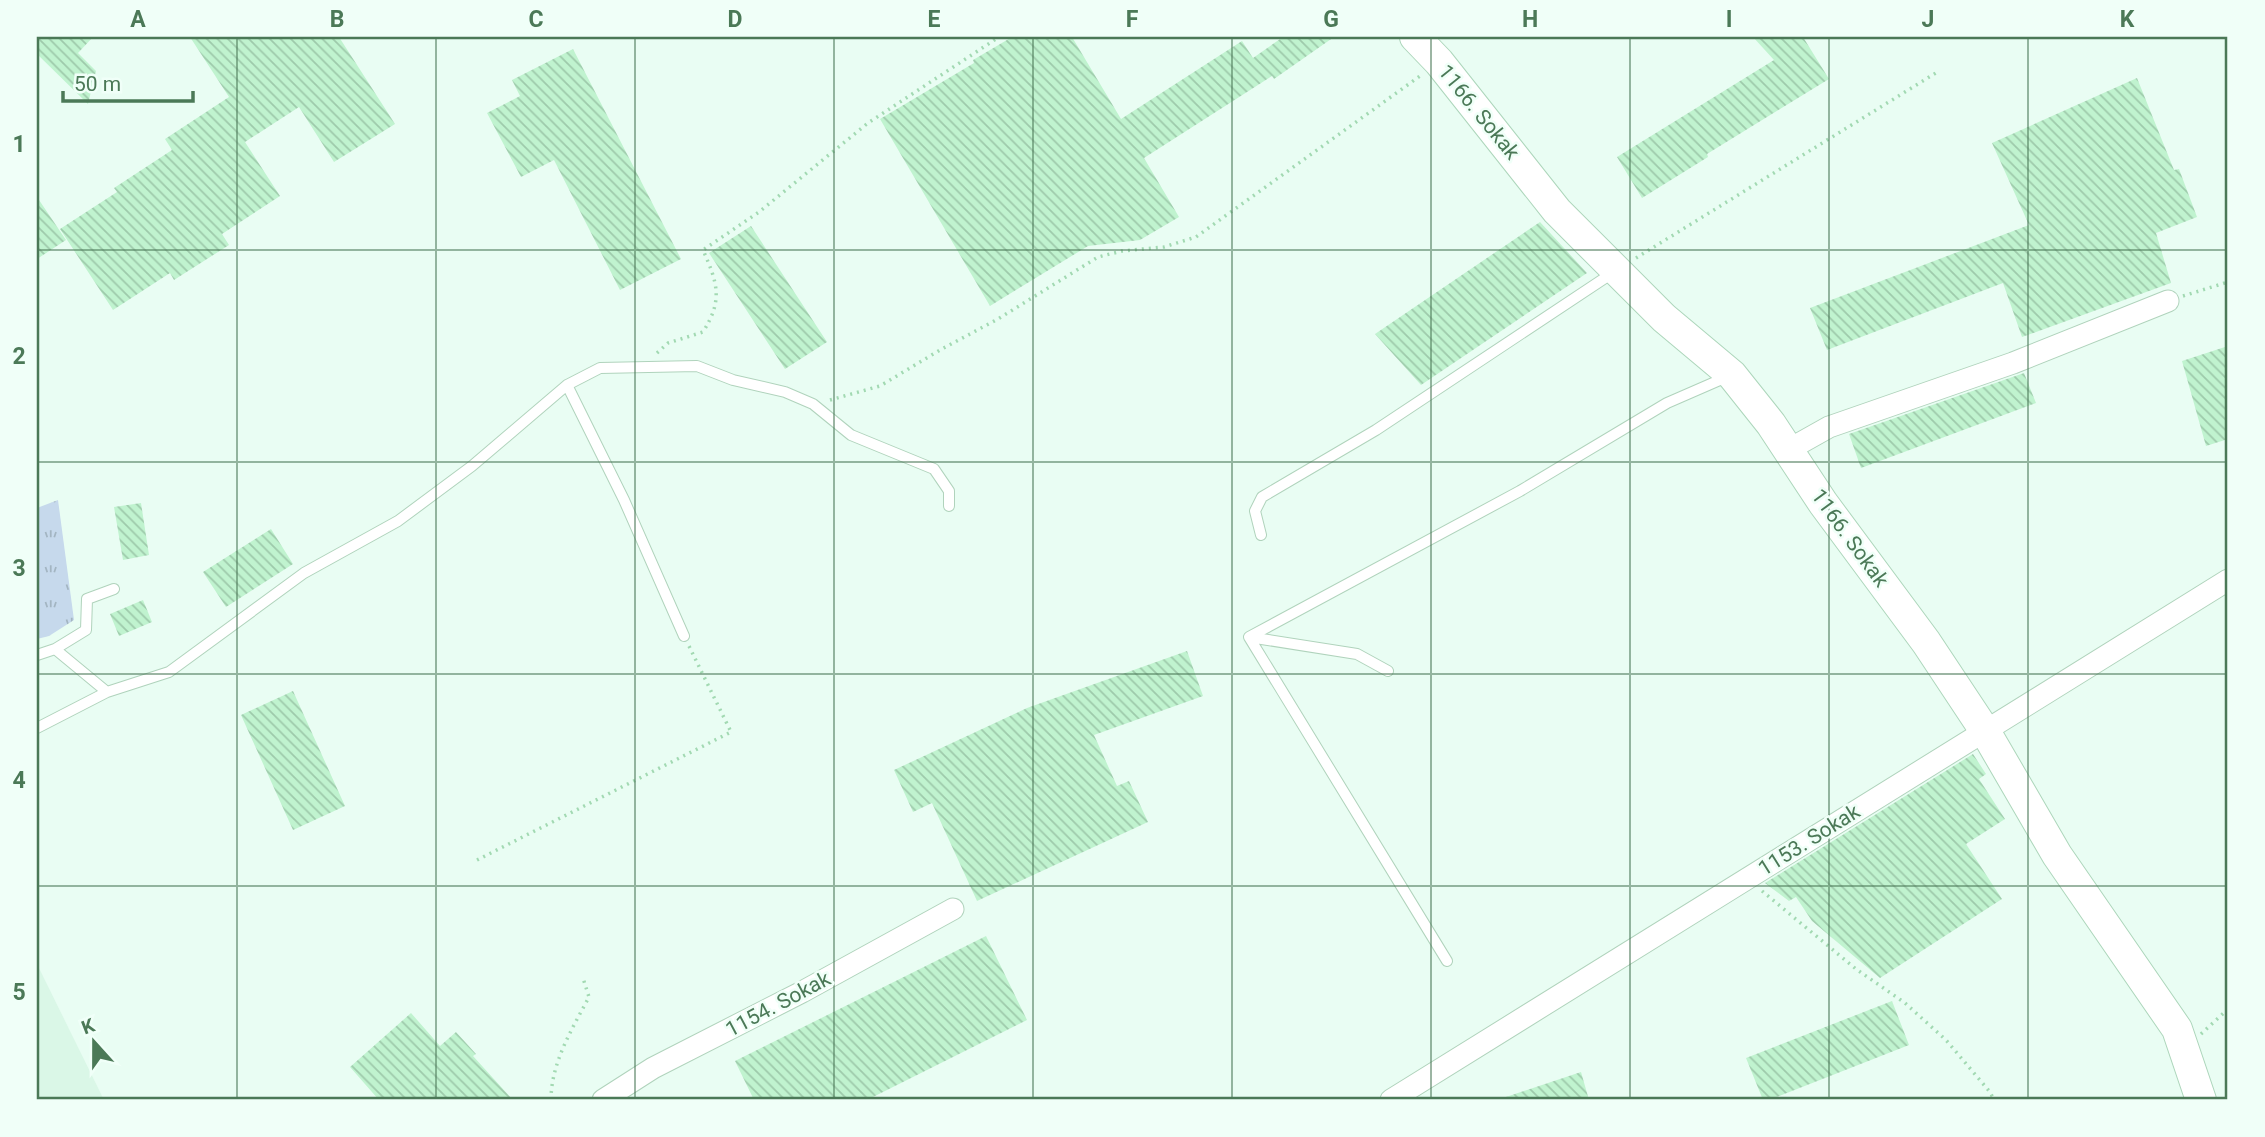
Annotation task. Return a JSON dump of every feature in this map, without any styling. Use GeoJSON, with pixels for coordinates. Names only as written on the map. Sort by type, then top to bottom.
{"type":"FeatureCollection","features":[{"type":"Feature","properties":{"kind":"street","name":"1166. Sokak"},"geometry":{"type":"LineString","coordinates":[[1415,37],[1439,62],[1557,211],[1664,318],[1732,375],[1771,424],[1824,503],[1926,642],[1985,731],[2057,855],[2177,1029],[2201,1100]]}},
{"type":"Feature","properties":{"kind":"street"},"geometry":{"type":"LineString","coordinates":[[1788,450],[1829,427],[2013,363],[2168,301]]}},
{"type":"Feature","properties":{"kind":"street","name":"1153. Sokak"},"geometry":{"type":"LineString","coordinates":[[1391,1100],[2228,580]]}},
{"type":"Feature","properties":{"kind":"street","name":"1154. Sokak"},"geometry":{"type":"LineString","coordinates":[[603,1100],[653,1068],[802,992],[953,909]]}},
{"type":"Feature","properties":{"kind":"lane"},"geometry":{"type":"LineString","coordinates":[[1261,535],[1255,511],[1262,497],[1376,430],[1616,270]]}},
{"type":"Feature","properties":{"kind":"lane"},"geometry":{"type":"LineString","coordinates":[[37,728],[107,692],[169,672],[304,573],[398,521],[472,466],[567,385],[600,368],[697,366],[733,380],[785,392],[813,404],[851,435],[934,469],[949,491],[949,506]]}},
{"type":"Feature","properties":{"kind":"lane"},"geometry":{"type":"LineString","coordinates":[[1249,637],[1520,491],[1667,403],[1732,375]]}},
{"type":"Feature","properties":{"kind":"lane"},"geometry":{"type":"LineString","coordinates":[[567,385],[624,500],[684,636]]}},
{"type":"Feature","properties":{"kind":"lane"},"geometry":{"type":"LineString","coordinates":[[37,655],[55,649],[86,630],[87,599],[114,589]]}},
{"type":"Feature","properties":{"kind":"lane"},"geometry":{"type":"LineString","coordinates":[[1249,637],[1357,654],[1388,671]]}},
{"type":"Feature","properties":{"kind":"lane"},"geometry":{"type":"LineString","coordinates":[[1249,637],[1447,961]]}},
{"type":"Feature","properties":{"kind":"lane"},"geometry":{"type":"LineString","coordinates":[[55,649],[107,692]]}},
{"type":"Feature","properties":{"kind":"path"},"geometry":{"type":"LineString","coordinates":[[643,366],[668,342],[703,332],[713,317],[718,299],[714,275],[703,250],[759,212],[868,123],[999,37]]}},
{"type":"Feature","properties":{"kind":"path"},"geometry":{"type":"LineString","coordinates":[[813,404],[880,386],[940,350],[998,320],[1098,257],[1122,251],[1164,247],[1196,237],[1439,62]]}},
{"type":"Feature","properties":{"kind":"path"},"geometry":{"type":"LineString","coordinates":[[1616,270],[1939,71]]}},
{"type":"Feature","properties":{"kind":"path"},"geometry":{"type":"LineString","coordinates":[[2168,301],[2228,282]]}},
{"type":"Feature","properties":{"kind":"path"},"geometry":{"type":"LineString","coordinates":[[477,860],[731,732],[684,636]]}},
{"type":"Feature","properties":{"kind":"path"},"geometry":{"type":"LineString","coordinates":[[1748,878],[1846,961],[1905,1003],[1946,1040],[1994,1100]]}},
{"type":"Feature","properties":{"kind":"path"},"geometry":{"type":"LineString","coordinates":[[551,1100],[551,1087],[564,1044],[589,997],[583,978]]}},
{"type":"Feature","properties":{"kind":"path"},"geometry":{"type":"LineString","coordinates":[[2184,1049],[2228,1009]]}},
{"type":"Feature","properties":{"kind":"shaded area"},"geometry":{"type":"Polygon","coordinates":[[[37,964],[104,1100],[37,1100],[37,964]]]}},
{"type":"Feature","properties":{"kind":"green space"},"geometry":{"type":"Polygon","coordinates":[[[58,500],[74,620],[49,636],[37,639],[37,508],[58,500]]]}},
{"type":"Feature","properties":{"kind":"building"},"geometry":{"type":"Polygon","coordinates":[[[37,37],[93,37],[78,53],[96,71],[88,104],[37,54],[37,37]]]}},
{"type":"Feature","properties":{"kind":"building"},"geometry":{"type":"Polygon","coordinates":[[[190,37],[339,37],[395,124],[334,162],[299,107],[245,142],[280,196],[222,234],[229,245],[174,280],[170,273],[113,310],[60,229],[117,192],[114,188],[172,150],[165,139],[229,97],[190,37]]]}},
{"type":"Feature","properties":{"kind":"building"},"geometry":{"type":"Polygon","coordinates":[[[1012,37],[1072,37],[1121,119],[1242,41],[1253,58],[1283,37],[1334,37],[1274,79],[1272,76],[1144,158],[1179,217],[1140,240],[1088,246],[990,306],[880,119],[1012,37]]]}},
{"type":"Feature","properties":{"kind":"building"},"geometry":{"type":"Polygon","coordinates":[[[1753,37],[1803,37],[1829,79],[1707,154],[1708,157],[1642,198],[1617,157],[1774,60],[1753,37]]]}},
{"type":"Feature","properties":{"kind":"building"},"geometry":{"type":"Polygon","coordinates":[[[573,49],[681,259],[620,290],[554,160],[521,177],[487,113],[520,96],[512,80],[573,49]]]}},
{"type":"Feature","properties":{"kind":"building"},"geometry":{"type":"Polygon","coordinates":[[[2137,78],[2174,170],[2179,169],[2197,217],[2156,233],[2171,283],[2022,337],[2003,283],[1827,350],[1810,308],[2029,225],[1992,143],[2137,78]]]}},
{"type":"Feature","properties":{"kind":"building"},"geometry":{"type":"Polygon","coordinates":[[[37,197],[66,240],[37,259],[37,197]]]}},
{"type":"Feature","properties":{"kind":"building"},"geometry":{"type":"Polygon","coordinates":[[[1540,222],[1587,273],[1421,385],[1375,334],[1540,222]]]}},
{"type":"Feature","properties":{"kind":"building"},"geometry":{"type":"Polygon","coordinates":[[[751,226],[827,342],[785,369],[709,253],[751,226]]]}},
{"type":"Feature","properties":{"kind":"building"},"geometry":{"type":"Polygon","coordinates":[[[2228,346],[2228,439],[2206,446],[2182,361],[2228,346]]]}},
{"type":"Feature","properties":{"kind":"building"},"geometry":{"type":"Polygon","coordinates":[[[2024,373],[2036,403],[1861,468],[1849,434],[2024,373]]]}},
{"type":"Feature","properties":{"kind":"building"},"geometry":{"type":"Polygon","coordinates":[[[141,503],[149,555],[123,560],[114,507],[141,503]]]}},
{"type":"Feature","properties":{"kind":"building"},"geometry":{"type":"Polygon","coordinates":[[[271,529],[293,564],[226,607],[203,572],[271,529]]]}},
{"type":"Feature","properties":{"kind":"building"},"geometry":{"type":"Polygon","coordinates":[[[143,600],[152,622],[119,636],[110,614],[143,600]]]}},
{"type":"Feature","properties":{"kind":"building"},"geometry":{"type":"Polygon","coordinates":[[[1187,651],[1203,696],[1094,735],[1117,786],[1129,781],[1148,822],[977,901],[932,803],[913,812],[894,770],[1027,708],[1187,651]]]}},
{"type":"Feature","properties":{"kind":"building"},"geometry":{"type":"Polygon","coordinates":[[[293,691],[345,806],[293,830],[241,715],[293,691]]]}},
{"type":"Feature","properties":{"kind":"building"},"geometry":{"type":"Polygon","coordinates":[[[1973,754],[1986,774],[1979,779],[2005,819],[1966,844],[2002,899],[1880,978],[1812,921],[1796,897],[1789,901],[1765,883],[1973,754]]]}},
{"type":"Feature","properties":{"kind":"building"},"geometry":{"type":"Polygon","coordinates":[[[986,936],[1027,1020],[867,1100],[754,1100],[735,1061],[986,936]]]}},
{"type":"Feature","properties":{"kind":"building"},"geometry":{"type":"Polygon","coordinates":[[[1892,1001],[1909,1045],[1769,1100],[1763,1100],[1746,1058],[1892,1001]]]}},
{"type":"Feature","properties":{"kind":"building"},"geometry":{"type":"Polygon","coordinates":[[[411,1013],[440,1046],[456,1032],[476,1054],[473,1056],[513,1100],[379,1100],[350,1067],[411,1013]]]}},
{"type":"Feature","properties":{"kind":"building"},"geometry":{"type":"Polygon","coordinates":[[[1581,1072],[1589,1100],[1503,1098],[1581,1072]]]}}]}
